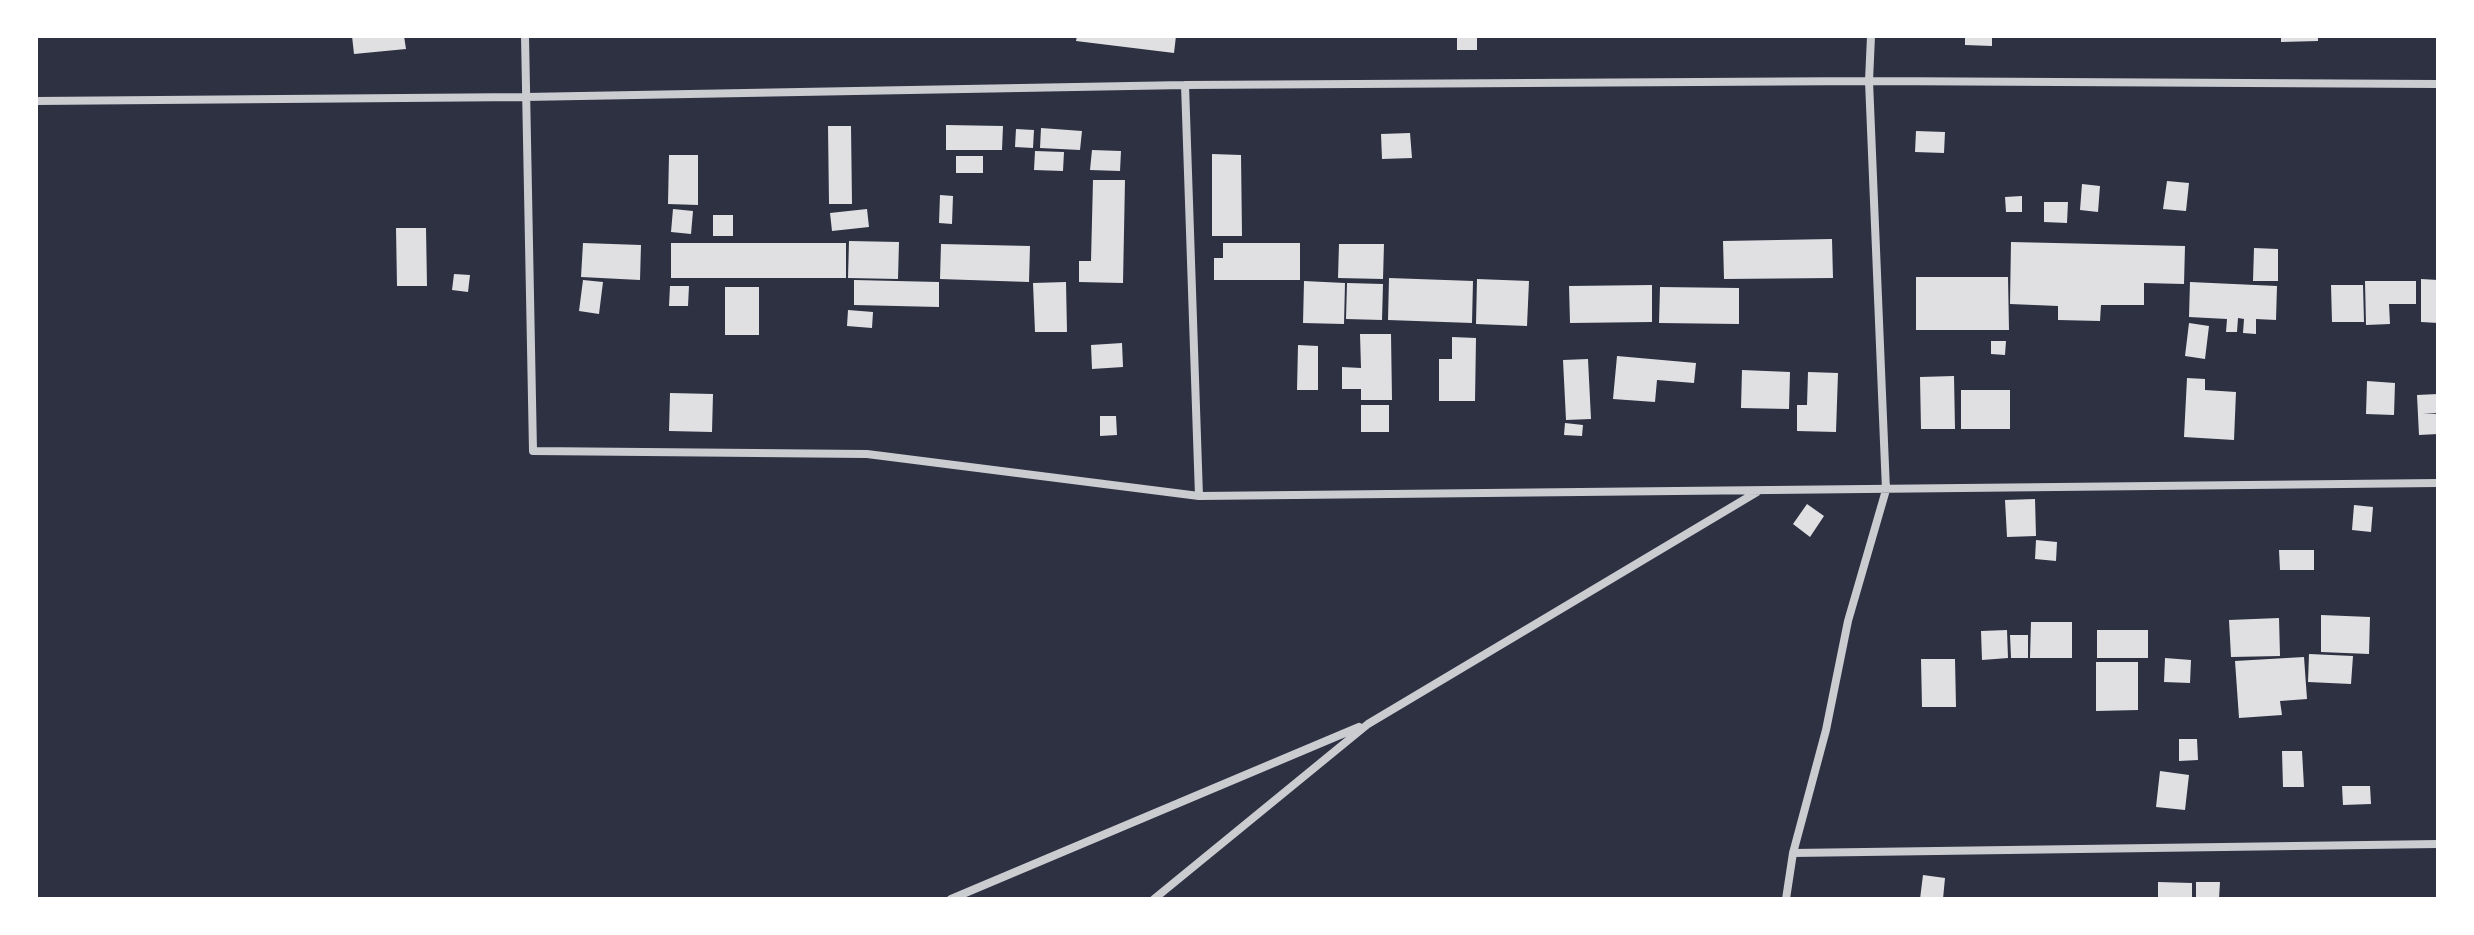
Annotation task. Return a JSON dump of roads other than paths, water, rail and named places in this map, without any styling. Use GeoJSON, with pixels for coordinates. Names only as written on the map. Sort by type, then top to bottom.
{"type":"FeatureCollection","features":[{"type":"Feature","properties":{"kind":"street"},"geometry":{"type":"LineString","coordinates":[[525,36],[533,451],[867,454],[1199,496],[2438,483]]}},
{"type":"Feature","properties":{"kind":"street"},"geometry":{"type":"LineString","coordinates":[[1786,899],[1793,853],[1826,730],[1848,621],[1886,490],[1869,81],[1871,36]]}},
{"type":"Feature","properties":{"kind":"street"},"geometry":{"type":"LineString","coordinates":[[36,101],[525,97],[1185,85],[1869,81],[2438,84]]}},
{"type":"Feature","properties":{"kind":"street"},"geometry":{"type":"LineString","coordinates":[[1185,85],[1199,496]]}},
{"type":"Feature","properties":{"kind":"street"},"geometry":{"type":"LineString","coordinates":[[951,899],[1368,724],[1758,491]]}},
{"type":"Feature","properties":{"kind":"street"},"geometry":{"type":"LineString","coordinates":[[1154,899],[1368,724]]}},
{"type":"Feature","properties":{"kind":"street"},"geometry":{"type":"LineString","coordinates":[[1793,853],[2438,844]]}}]}
